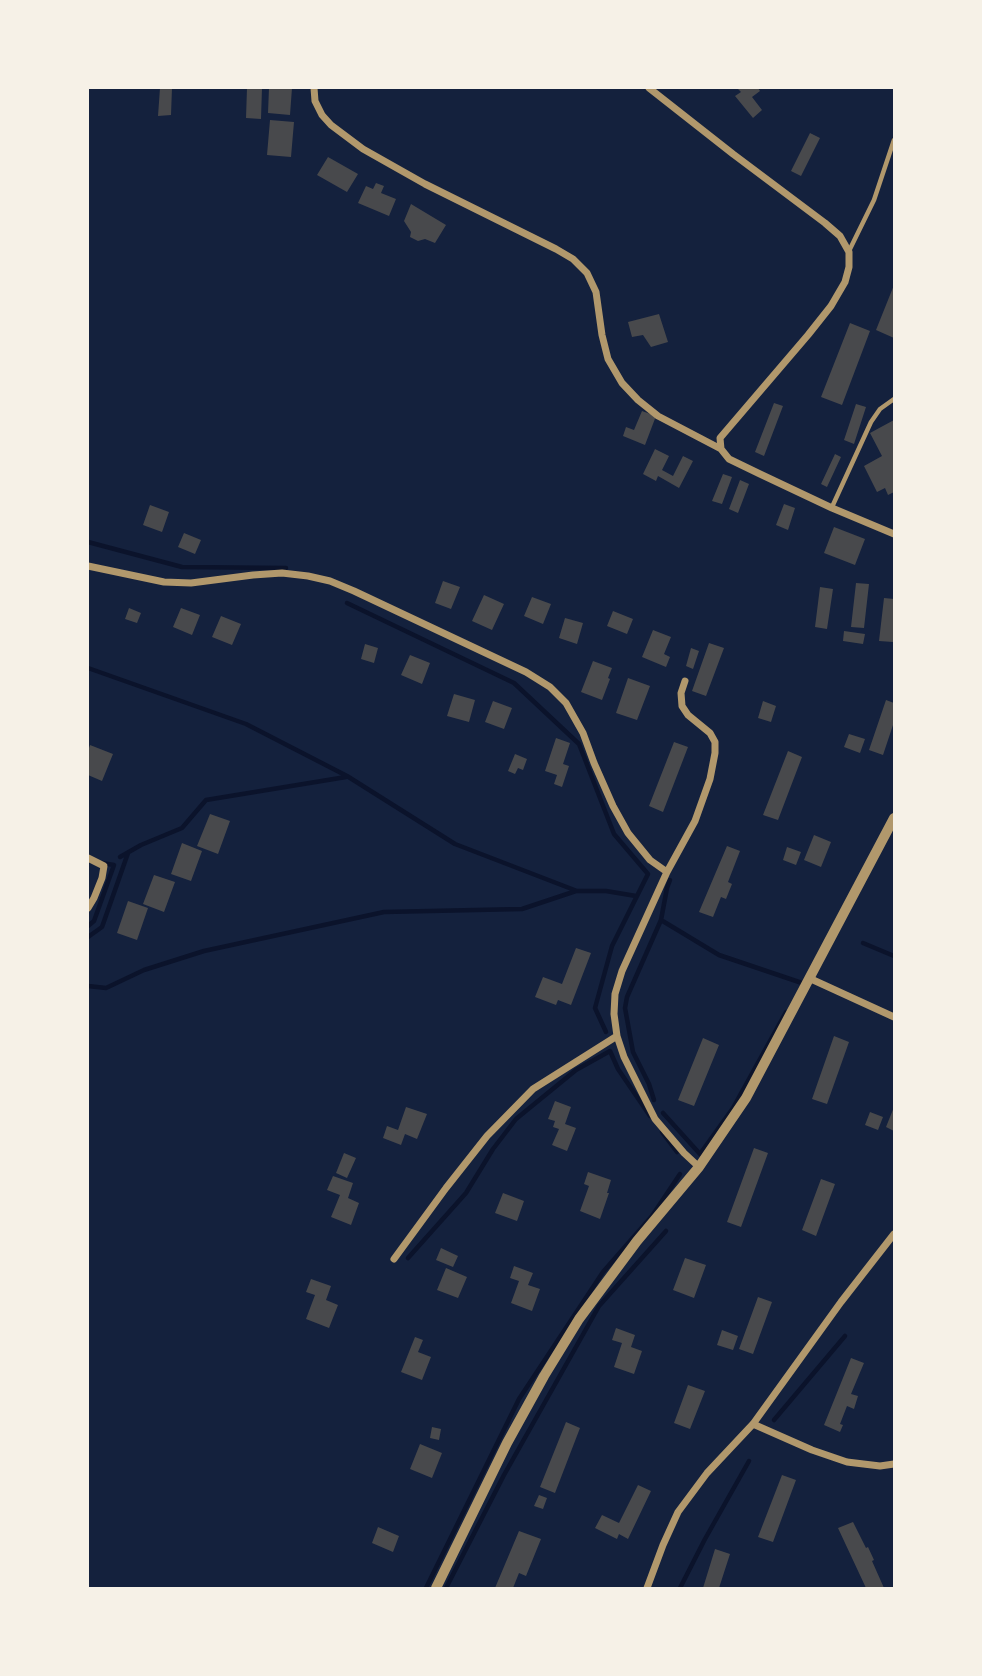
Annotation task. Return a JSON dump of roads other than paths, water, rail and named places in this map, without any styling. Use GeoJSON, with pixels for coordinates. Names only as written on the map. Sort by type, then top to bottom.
{"type":"FeatureCollection","features":[{"type":"Feature","properties":{"kind":"street"},"geometry":{"type":"LineString","coordinates":[[314,88],[315,101],[331,125],[363,149],[425,184],[573,259],[587,274],[596,292],[608,359],[622,383],[658,416],[721,449],[729,458],[832,508],[894,534]]}},
{"type":"Feature","properties":{"kind":"street"},"geometry":{"type":"LineString","coordinates":[[649,88],[825,222],[840,236],[849,252],[845,282],[831,306],[720,438],[721,449]]}},
{"type":"Feature","properties":{"kind":"street"},"geometry":{"type":"LineString","coordinates":[[88,566],[164,582],[191,583],[282,573],[330,581],[526,672],[550,687],[566,703],[583,733],[599,774],[628,833],[649,860],[667,872]]}},
{"type":"Feature","properties":{"kind":"street"},"geometry":{"type":"LineString","coordinates":[[685,681],[681,693],[682,706],[688,715],[710,733],[715,742],[710,779],[695,821],[667,872],[622,971],[615,994],[614,1014],[624,1058],[655,1119],[699,1167]]}},
{"type":"Feature","properties":{"kind":"street"},"geometry":{"type":"LineString","coordinates":[[436,1588],[508,1443],[579,1319],[637,1241],[699,1167],[746,1098],[894,818]]}},
{"type":"Feature","properties":{"kind":"street"},"geometry":{"type":"LineString","coordinates":[[88,858],[104,866],[98,888],[88,908]]}},
{"type":"Feature","properties":{"kind":"street"},"geometry":{"type":"LineString","coordinates":[[811,979],[894,1017]]}},
{"type":"Feature","properties":{"kind":"street"},"geometry":{"type":"LineString","coordinates":[[394,1259],[487,1136],[533,1089],[617,1036]]}},
{"type":"Feature","properties":{"kind":"street"},"geometry":{"type":"LineString","coordinates":[[647,1588],[678,1512],[707,1473],[753,1424],[894,1234]]}},
{"type":"Feature","properties":{"kind":"street"},"geometry":{"type":"LineString","coordinates":[[753,1424],[847,1462],[880,1466],[894,1464]]}},
{"type":"Feature","properties":{"kind":"lane"},"geometry":{"type":"LineString","coordinates":[[849,252],[874,200],[894,139]]}},
{"type":"Feature","properties":{"kind":"lane"},"geometry":{"type":"LineString","coordinates":[[832,508],[871,422],[880,409],[894,399]]}},
{"type":"Feature","properties":{"kind":"waterway"},"geometry":{"type":"LineString","coordinates":[[88,542],[182,567],[286,568]]}},
{"type":"Feature","properties":{"kind":"waterway"},"geometry":{"type":"LineString","coordinates":[[347,603],[514,683],[579,744],[614,834],[648,874],[612,946],[595,1008],[606,1032]]}},
{"type":"Feature","properties":{"kind":"waterway"},"geometry":{"type":"LineString","coordinates":[[88,668],[246,724],[347,776],[455,844],[577,891],[606,891],[636,896]]}},
{"type":"Feature","properties":{"kind":"waterway"},"geometry":{"type":"LineString","coordinates":[[120,857],[182,828],[206,800],[346,777]]}},
{"type":"Feature","properties":{"kind":"waterway"},"geometry":{"type":"LineString","coordinates":[[88,937],[102,927],[128,853]]}},
{"type":"Feature","properties":{"kind":"waterway"},"geometry":{"type":"LineString","coordinates":[[88,926],[94,921],[114,865],[102,863]]}},
{"type":"Feature","properties":{"kind":"waterway"},"geometry":{"type":"LineString","coordinates":[[654,1100],[633,1052],[625,1008],[627,997],[661,920],[670,880]]}},
{"type":"Feature","properties":{"kind":"waterway"},"geometry":{"type":"LineString","coordinates":[[88,986],[106,988],[144,970],[204,951],[384,912],[522,909],[576,891]]}},
{"type":"Feature","properties":{"kind":"waterway"},"geometry":{"type":"LineString","coordinates":[[661,920],[719,955],[802,983]]}},
{"type":"Feature","properties":{"kind":"waterway"},"geometry":{"type":"LineString","coordinates":[[863,943],[894,956]]}},
{"type":"Feature","properties":{"kind":"waterway"},"geometry":{"type":"LineString","coordinates":[[663,1113],[700,1154],[733,1108],[786,1012]]}},
{"type":"Feature","properties":{"kind":"waterway"},"geometry":{"type":"LineString","coordinates":[[408,1258],[466,1193],[493,1149],[516,1119],[576,1070],[610,1051],[618,1069],[650,1116]]}},
{"type":"Feature","properties":{"kind":"waterway"},"geometry":{"type":"LineString","coordinates":[[662,1132],[677,1152]]}},
{"type":"Feature","properties":{"kind":"waterway"},"geometry":{"type":"LineString","coordinates":[[426,1588],[519,1399],[603,1272],[652,1216],[680,1174]]}},
{"type":"Feature","properties":{"kind":"waterway"},"geometry":{"type":"LineString","coordinates":[[446,1588],[504,1475],[599,1306],[666,1231]]}},
{"type":"Feature","properties":{"kind":"waterway"},"geometry":{"type":"LineString","coordinates":[[774,1420],[845,1336]]}},
{"type":"Feature","properties":{"kind":"waterway"},"geometry":{"type":"LineString","coordinates":[[680,1588],[749,1461]]}}]}
